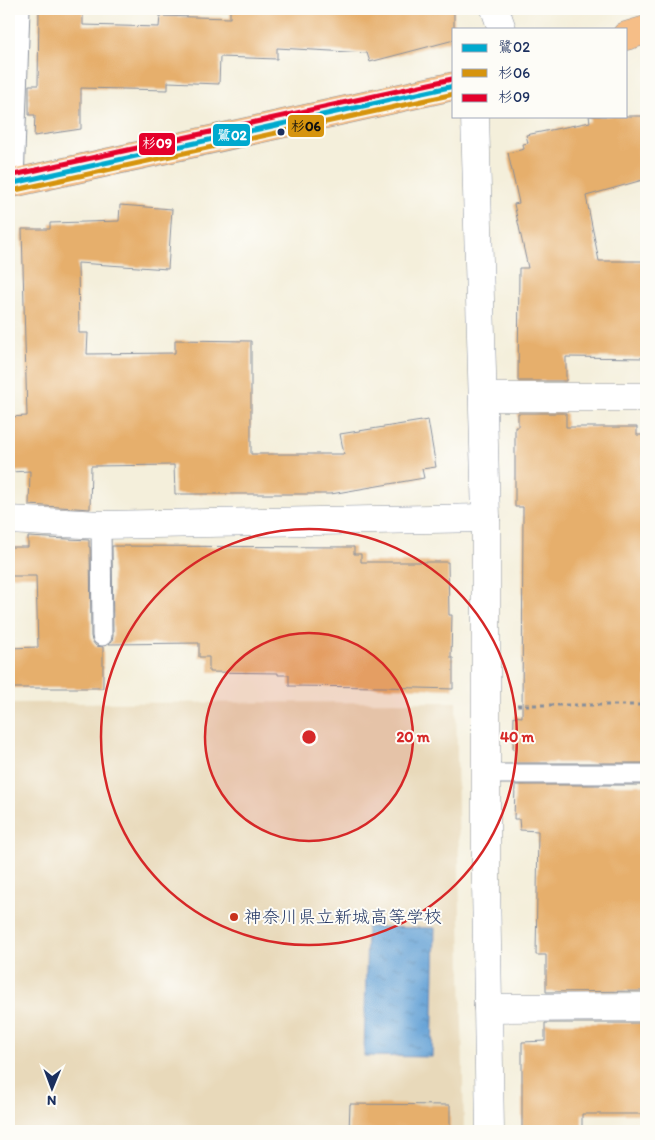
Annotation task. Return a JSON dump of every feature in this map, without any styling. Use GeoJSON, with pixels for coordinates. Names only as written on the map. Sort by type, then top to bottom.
{"type":"FeatureCollection","features":[{"type":"Feature","properties":{"kind":"main road"},"geometry":{"type":"LineString","coordinates":[[628,35],[646,30]]}},
{"type":"Feature","properties":{"kind":"main road"},"geometry":{"type":"LineString","coordinates":[[11,183],[452,86]]}},
{"type":"Feature","properties":{"kind":"street"},"geometry":{"type":"LineString","coordinates":[[495,9],[502,28]]}},
{"type":"Feature","properties":{"kind":"street"},"geometry":{"type":"LineString","coordinates":[[475,118],[486,518],[486,774],[490,1131]]}},
{"type":"Feature","properties":{"kind":"street"},"geometry":{"type":"LineString","coordinates":[[483,397],[646,397]]}},
{"type":"Feature","properties":{"kind":"street"},"geometry":{"type":"LineString","coordinates":[[9,520],[101,525],[486,518]]}},
{"type":"Feature","properties":{"kind":"street"},"geometry":{"type":"LineString","coordinates":[[488,1008],[646,1007]]}},
{"type":"Feature","properties":{"kind":"lane"},"geometry":{"type":"LineString","coordinates":[[11,183],[20,9]]}},
{"type":"Feature","properties":{"kind":"lane"},"geometry":{"type":"LineString","coordinates":[[101,525],[102,636]]}},
{"type":"Feature","properties":{"kind":"lane"},"geometry":{"type":"LineString","coordinates":[[486,774],[646,774]]}},
{"type":"Feature","properties":{"kind":"path"},"geometry":{"type":"LineString","coordinates":[[517,705],[646,705]]}},
{"type":"Feature","properties":{"kind":"shaded area","name":"神奈川県立新城高等学校"},"geometry":{"type":"Polygon","coordinates":[[[456,702],[464,1131],[9,1131],[9,703],[456,702]]]}},
{"type":"Feature","properties":{"kind":"water"},"geometry":{"type":"Polygon","coordinates":[[[367,927],[435,928],[432,1057],[364,1056],[367,927]]]}},
{"type":"Feature","properties":{"kind":"building"},"geometry":{"type":"Polygon","coordinates":[[[39,9],[83,9],[83,25],[159,27],[160,16],[230,18],[230,9],[454,9],[452,41],[370,62],[367,53],[277,48],[277,59],[220,57],[219,84],[168,82],[168,90],[81,88],[81,129],[34,136],[35,115],[29,115],[29,85],[38,85],[39,9]]]}},
{"type":"Feature","properties":{"kind":"building"},"geometry":{"type":"Polygon","coordinates":[[[646,116],[646,179],[586,196],[599,261],[646,261],[646,358],[566,357],[566,381],[518,381],[519,268],[528,268],[514,204],[519,203],[508,153],[524,149],[523,144],[528,143],[526,135],[590,122],[589,118],[646,116]]]}},
{"type":"Feature","properties":{"kind":"building"},"geometry":{"type":"Polygon","coordinates":[[[120,205],[172,209],[168,269],[78,263],[79,333],[88,333],[87,354],[175,353],[175,340],[251,341],[251,454],[344,454],[340,434],[428,420],[436,467],[422,469],[424,478],[331,494],[175,494],[174,465],[91,466],[90,509],[29,505],[30,471],[9,472],[9,417],[27,416],[22,229],[50,229],[50,223],[119,221],[120,205]]]}},
{"type":"Feature","properties":{"kind":"building"},"geometry":{"type":"Polygon","coordinates":[[[518,413],[566,413],[566,427],[637,427],[637,435],[643,435],[643,509],[646,509],[646,763],[515,763],[515,749],[513,749],[514,716],[522,717],[523,507],[515,507],[515,427],[518,427],[518,413]]]}},
{"type":"Feature","properties":{"kind":"building"},"geometry":{"type":"Polygon","coordinates":[[[28,537],[89,540],[91,636],[96,646],[103,647],[103,688],[9,688],[9,648],[38,647],[36,576],[9,576],[9,547],[28,547],[28,537]]]}},
{"type":"Feature","properties":{"kind":"building"},"geometry":{"type":"Polygon","coordinates":[[[112,546],[354,547],[354,554],[361,554],[361,562],[448,562],[449,615],[452,615],[451,658],[453,658],[453,689],[289,686],[289,675],[278,675],[278,673],[209,672],[209,657],[199,657],[199,643],[109,644],[113,636],[112,546]]]}},
{"type":"Feature","properties":{"kind":"building"},"geometry":{"type":"Polygon","coordinates":[[[515,785],[646,785],[646,991],[546,992],[546,955],[536,955],[538,831],[520,830],[519,819],[514,819],[515,785]]]}},
{"type":"Feature","properties":{"kind":"building"},"geometry":{"type":"Polygon","coordinates":[[[545,1023],[646,1023],[646,1114],[582,1114],[582,1131],[522,1131],[522,1042],[545,1041],[545,1023]]]}},
{"type":"Feature","properties":{"kind":"building"},"geometry":{"type":"Polygon","coordinates":[[[350,1104],[450,1105],[450,1131],[349,1131],[350,1104]]]}},
{"type":"Feature","properties":{"kind":"transit line","name":"杉09"},"geometry":{"type":"LineString","coordinates":[[9,176],[452,79]]}},
{"type":"Feature","properties":{"kind":"transit line","name":"鷺02"},"geometry":{"type":"LineString","coordinates":[[9,184],[452,86]]}},
{"type":"Feature","properties":{"kind":"transit line","name":"杉06"},"geometry":{"type":"LineString","coordinates":[[11,191],[452,94]]}},
{"type":"Feature","properties":{"kind":"place","name":"神奈川県立新城高等学校"},"geometry":{"type":"Point","coordinates":[234,917]}}]}
